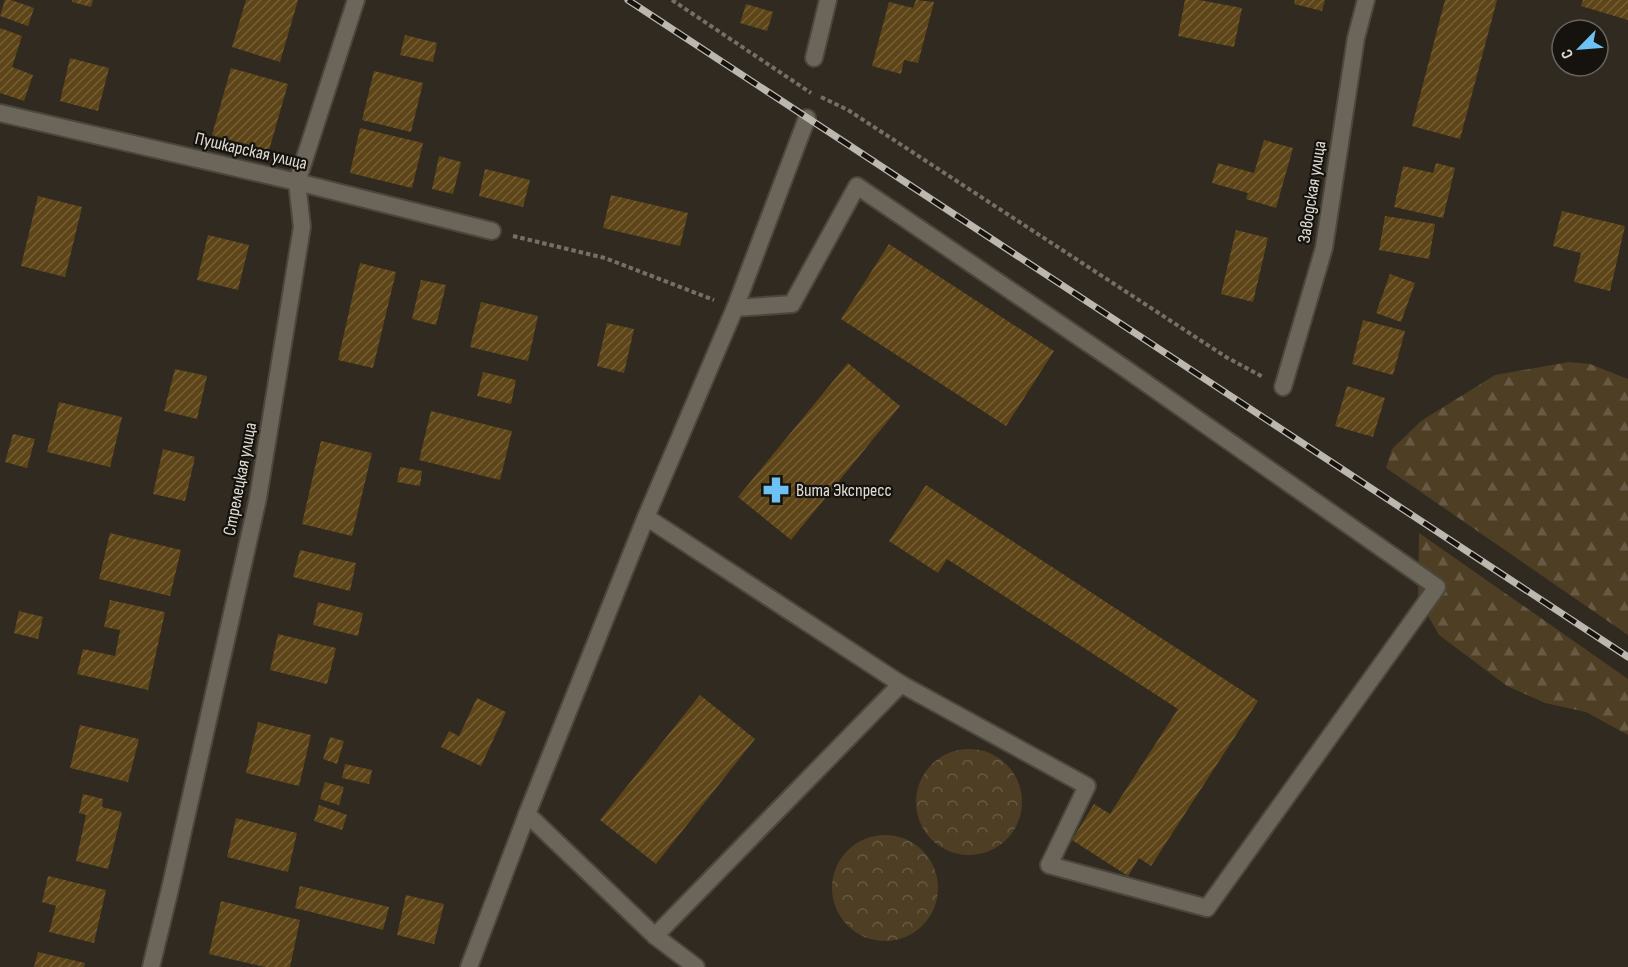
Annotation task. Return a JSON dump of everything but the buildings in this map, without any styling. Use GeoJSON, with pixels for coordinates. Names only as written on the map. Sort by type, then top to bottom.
{"type":"FeatureCollection","features":[{"type":"Feature","properties":{"kind":"street","name":"Стрелецкая улица"},"geometry":{"type":"LineString","coordinates":[[151,967],[258,498],[302,227],[297,182],[356,0]]}},
{"type":"Feature","properties":{"kind":"street"},"geometry":{"type":"LineString","coordinates":[[814,58],[828,0]]}},
{"type":"Feature","properties":{"kind":"street","name":"Заводская улица"},"geometry":{"type":"LineString","coordinates":[[1283,387],[1324,248],[1356,38],[1365,0]]}},
{"type":"Feature","properties":{"kind":"street","name":"Пушкарская улица"},"geometry":{"type":"LineString","coordinates":[[0,113],[297,182],[492,231]]}},
{"type":"Feature","properties":{"kind":"street"},"geometry":{"type":"LineString","coordinates":[[469,967],[527,814],[646,517],[735,308],[807,118]]}},
{"type":"Feature","properties":{"kind":"street"},"geometry":{"type":"LineString","coordinates":[[646,517],[901,684],[1087,786],[1049,865],[1207,908],[1437,587],[1123,367],[857,186],[792,304],[735,308]]}},
{"type":"Feature","properties":{"kind":"street"},"geometry":{"type":"LineString","coordinates":[[655,936],[901,684]]}},
{"type":"Feature","properties":{"kind":"street"},"geometry":{"type":"LineString","coordinates":[[527,814],[655,936],[696,967]]}},
{"type":"Feature","properties":{"kind":"path"},"geometry":{"type":"LineString","coordinates":[[672,0],[805,90],[848,110],[1226,357],[1283,387]]}},
{"type":"Feature","properties":{"kind":"path"},"geometry":{"type":"LineString","coordinates":[[492,231],[605,258],[735,308]]}},
{"type":"Feature","properties":{"kind":"green space"},"geometry":{"type":"Polygon","coordinates":[[[1569,362],[1590,364],[1628,379],[1628,635],[1386,468],[1392,449],[1421,421],[1495,375],[1569,362]]]}},
{"type":"Feature","properties":{"kind":"green space"},"geometry":{"type":"Polygon","coordinates":[[[1419,533],[1628,679],[1628,735],[1586,712],[1545,703],[1507,686],[1439,635],[1418,598],[1419,533]]]}},
{"type":"Feature","properties":{"kind":"green space"},"geometry":{"type":"Polygon","coordinates":[[[969,749],[989,753],[1007,764],[1018,782],[1022,802],[1018,822],[1007,840],[989,851],[969,855],[949,851],[931,840],[920,822],[916,802],[920,782],[931,764],[949,753],[969,749]]]}},
{"type":"Feature","properties":{"kind":"green space"},"geometry":{"type":"Polygon","coordinates":[[[885,835],[905,839],[922,851],[934,868],[938,888],[934,908],[922,925],[905,937],[885,941],[865,937],[848,925],[836,908],[832,888],[836,868],[848,851],[865,839],[885,835]]]}},
{"type":"Feature","properties":{"kind":"railway"},"geometry":{"type":"LineString","coordinates":[[628,0],[1628,657]]}},
{"type":"Feature","properties":{"kind":"place","name":"Вита Экспресс"},"geometry":{"type":"Point","coordinates":[776,490]}}]}
